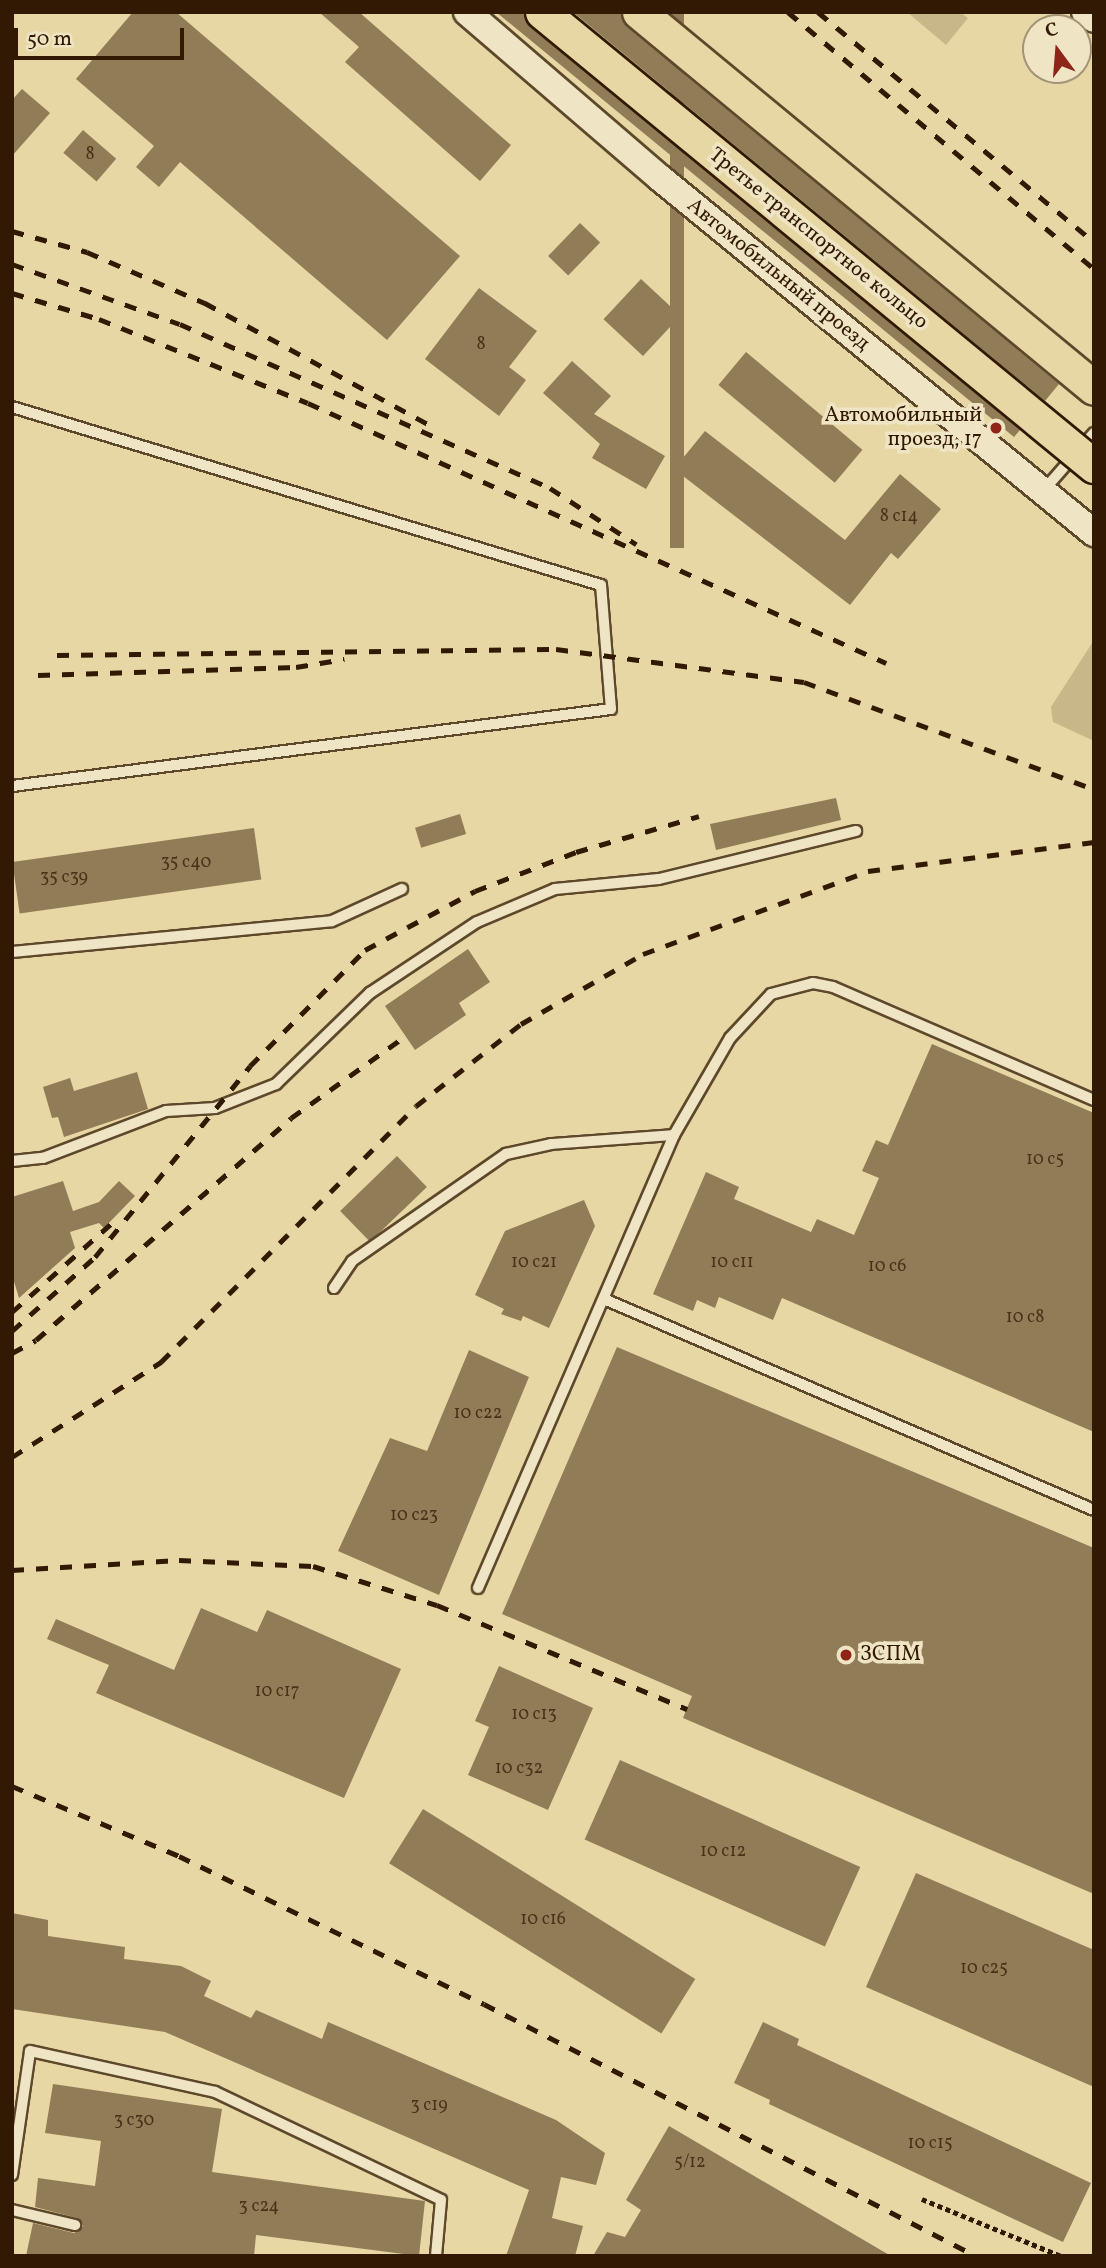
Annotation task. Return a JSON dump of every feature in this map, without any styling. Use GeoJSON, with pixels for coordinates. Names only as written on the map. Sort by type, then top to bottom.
{"type":"FeatureCollection","features":[{"type":"Feature","properties":{"kind":"main road","name":"Третье транспортное кольцо"},"geometry":{"type":"LineString","coordinates":[[542,12],[1094,466]]}},
{"type":"Feature","properties":{"kind":"main road"},"geometry":{"type":"LineString","coordinates":[[639,12],[1094,388]]}},
{"type":"Feature","properties":{"kind":"street","name":"Автомобильный проезд"},"geometry":{"type":"LineString","coordinates":[[467,12],[660,178],[1094,533]]}},
{"type":"Feature","properties":{"kind":"street"},"geometry":{"type":"LineString","coordinates":[[1085,12],[1094,19]]}},
{"type":"Feature","properties":{"kind":"lane"},"geometry":{"type":"LineString","coordinates":[[12,407],[601,585],[611,709],[12,786]]}},
{"type":"Feature","properties":{"kind":"lane"},"geometry":{"type":"LineString","coordinates":[[1043,491],[1094,433]]}},
{"type":"Feature","properties":{"kind":"lane"},"geometry":{"type":"LineString","coordinates":[[12,1161],[43,1158],[166,1111],[215,1108],[276,1084],[370,993],[477,922],[555,889],[659,879],[856,831]]}},
{"type":"Feature","properties":{"kind":"lane"},"geometry":{"type":"LineString","coordinates":[[12,951],[332,921],[402,888]]}},
{"type":"Feature","properties":{"kind":"lane"},"geometry":{"type":"LineString","coordinates":[[478,1588],[674,1135],[730,1038],[749,1014],[771,994],[813,983],[833,987],[1094,1100]]}},
{"type":"Feature","properties":{"kind":"lane"},"geometry":{"type":"LineString","coordinates":[[334,1288],[352,1261],[506,1154],[551,1144],[674,1135]]}},
{"type":"Feature","properties":{"kind":"lane"},"geometry":{"type":"LineString","coordinates":[[604,1299],[1094,1510]]}},
{"type":"Feature","properties":{"kind":"lane"},"geometry":{"type":"LineString","coordinates":[[12,2175],[30,2051],[215,2092],[441,2200],[436,2256]]}},
{"type":"Feature","properties":{"kind":"lane"},"geometry":{"type":"LineString","coordinates":[[12,2210],[75,2225]]}},
{"type":"Feature","properties":{"kind":"path"},"geometry":{"type":"LineString","coordinates":[[922,2199],[1061,2256]]}},
{"type":"Feature","properties":{"kind":"shaded area"},"geometry":{"type":"Polygon","coordinates":[[[907,12],[960,12],[968,18],[946,45],[907,12]]]}},
{"type":"Feature","properties":{"kind":"shaded area"},"geometry":{"type":"Polygon","coordinates":[[[1094,640],[1094,741],[1053,722],[1051,707],[1094,640]]]}},
{"type":"Feature","properties":{"kind":"building"},"geometry":{"type":"Polygon","coordinates":[[[133,12],[176,12],[460,256],[387,340],[180,162],[159,187],[136,167],[154,146],[76,79],[133,12]]]}},
{"type":"Feature","properties":{"kind":"building"},"geometry":{"type":"Polygon","coordinates":[[[319,12],[359,12],[511,145],[480,181],[345,62],[359,47],[319,12]]]}},
{"type":"Feature","properties":{"kind":"building"},"geometry":{"type":"Polygon","coordinates":[[[496,12],[523,12],[530,27],[1020,430],[1014,437],[496,12]]]}},
{"type":"Feature","properties":{"kind":"building"},"geometry":{"type":"Polygon","coordinates":[[[573,12],[620,12],[627,27],[1059,384],[1045,401],[573,12]]]}},
{"type":"Feature","properties":{"kind":"building"},"geometry":{"type":"Polygon","coordinates":[[[670,12],[684,12],[684,548],[670,548],[670,12]]]}},
{"type":"Feature","properties":{"kind":"building"},"geometry":{"type":"Polygon","coordinates":[[[22,89],[50,113],[12,156],[12,100],[22,89]]]}},
{"type":"Feature","properties":{"kind":"building"},"geometry":{"type":"Polygon","coordinates":[[[83,130],[116,159],[97,182],[63,153],[83,130]]]}},
{"type":"Feature","properties":{"kind":"building"},"geometry":{"type":"Polygon","coordinates":[[[580,223],[600,242],[568,276],[548,256],[580,223]]]}},
{"type":"Feature","properties":{"kind":"building"},"geometry":{"type":"Polygon","coordinates":[[[641,279],[680,316],[643,356],[603,319],[641,279]]]}},
{"type":"Feature","properties":{"kind":"building"},"geometry":{"type":"Polygon","coordinates":[[[479,288],[537,331],[509,367],[526,380],[499,416],[425,359],[479,288]]]}},
{"type":"Feature","properties":{"kind":"building"},"geometry":{"type":"Polygon","coordinates":[[[746,352],[862,450],[835,483],[718,385],[746,352]]]}},
{"type":"Feature","properties":{"kind":"building"},"geometry":{"type":"Polygon","coordinates":[[[572,361],[611,396],[594,414],[665,456],[646,489],[592,458],[600,444],[543,393],[572,361]]]}},
{"type":"Feature","properties":{"kind":"building"},"geometry":{"type":"Polygon","coordinates":[[[705,431],[845,540],[900,474],[941,509],[898,559],[891,553],[850,605],[674,469],[705,431]]]}},
{"type":"Feature","properties":{"kind":"building"},"geometry":{"type":"Polygon","coordinates":[[[836,798],[841,820],[716,850],[710,824],[836,798]]]}},
{"type":"Feature","properties":{"kind":"building"},"geometry":{"type":"Polygon","coordinates":[[[460,814],[466,834],[421,848],[415,828],[460,814]]]}},
{"type":"Feature","properties":{"kind":"building"},"geometry":{"type":"Polygon","coordinates":[[[254,828],[261,879],[20,913],[12,862],[254,828]]]}},
{"type":"Feature","properties":{"kind":"building"},"geometry":{"type":"Polygon","coordinates":[[[468,949],[490,982],[459,1003],[466,1015],[415,1050],[385,1006],[468,949]]]}},
{"type":"Feature","properties":{"kind":"building"},"geometry":{"type":"Polygon","coordinates":[[[932,1044],[1094,1113],[1094,1432],[782,1298],[773,1320],[719,1297],[715,1308],[697,1300],[693,1311],[653,1294],[706,1172],[739,1187],[734,1199],[811,1232],[817,1219],[854,1235],[879,1178],[862,1171],[876,1140],[888,1145],[932,1044]]]}},
{"type":"Feature","properties":{"kind":"building"},"geometry":{"type":"Polygon","coordinates":[[[137,1072],[148,1109],[64,1137],[58,1117],[52,1118],[43,1087],[70,1078],[74,1091],[137,1072]]]}},
{"type":"Feature","properties":{"kind":"building"},"geometry":{"type":"Polygon","coordinates":[[[397,1156],[427,1187],[370,1242],[340,1211],[397,1156]]]}},
{"type":"Feature","properties":{"kind":"building"},"geometry":{"type":"Polygon","coordinates":[[[63,1181],[73,1211],[99,1202],[119,1181],[135,1196],[104,1228],[99,1223],[70,1232],[75,1248],[19,1298],[12,1275],[12,1197],[63,1181]]]}},
{"type":"Feature","properties":{"kind":"building"},"geometry":{"type":"Polygon","coordinates":[[[584,1200],[595,1226],[549,1328],[523,1316],[521,1321],[501,1314],[504,1309],[475,1295],[505,1231],[584,1200]]]}},
{"type":"Feature","properties":{"kind":"building","name":"ЗСПМ"},"geometry":{"type":"Polygon","coordinates":[[[617,1347],[1094,1548],[1094,1894],[683,1718],[692,1696],[502,1614],[617,1347]]]}},
{"type":"Feature","properties":{"kind":"building"},"geometry":{"type":"Polygon","coordinates":[[[469,1350],[529,1377],[439,1595],[338,1551],[390,1438],[427,1451],[469,1350]]]}},
{"type":"Feature","properties":{"kind":"building"},"geometry":{"type":"Polygon","coordinates":[[[201,1608],[257,1632],[267,1610],[401,1669],[344,1798],[96,1693],[109,1665],[47,1639],[56,1619],[174,1670],[201,1608]]]}},
{"type":"Feature","properties":{"kind":"building"},"geometry":{"type":"Polygon","coordinates":[[[499,1666],[593,1708],[548,1810],[468,1775],[489,1727],[475,1721],[499,1666]]]}},
{"type":"Feature","properties":{"kind":"building"},"geometry":{"type":"Polygon","coordinates":[[[620,1760],[860,1867],[825,1946],[585,1839],[620,1760]]]}},
{"type":"Feature","properties":{"kind":"building"},"geometry":{"type":"Polygon","coordinates":[[[423,1809],[695,1979],[661,2033],[389,1863],[423,1809]]]}},
{"type":"Feature","properties":{"kind":"building"},"geometry":{"type":"Polygon","coordinates":[[[916,1873],[1094,1950],[1094,2087],[866,1987],[916,1873]]]}},
{"type":"Feature","properties":{"kind":"building"},"geometry":{"type":"Polygon","coordinates":[[[12,1913],[48,1920],[48,1936],[125,1947],[124,1959],[181,1966],[211,1981],[204,1996],[251,2018],[256,2010],[322,2039],[328,2022],[556,2120],[605,2153],[596,2185],[561,2177],[552,2218],[583,2226],[575,2256],[506,2256],[529,2190],[165,2032],[12,2009],[12,1913]]]}},
{"type":"Feature","properties":{"kind":"building"},"geometry":{"type":"Polygon","coordinates":[[[763,2022],[799,2039],[797,2045],[1091,2183],[1063,2242],[769,2104],[770,2100],[734,2083],[763,2022]]]}},
{"type":"Feature","properties":{"kind":"building"},"geometry":{"type":"Polygon","coordinates":[[[53,2084],[222,2109],[212,2172],[425,2201],[419,2256],[256,2235],[254,2256],[26,2256],[33,2223],[74,2233],[83,2226],[77,2218],[35,2207],[38,2178],[95,2186],[101,2141],[45,2133],[53,2084]]]}},
{"type":"Feature","properties":{"kind":"building"},"geometry":{"type":"Polygon","coordinates":[[[669,2126],[891,2256],[593,2256],[607,2232],[625,2237],[641,2210],[626,2200],[669,2126]]]}},
{"type":"Feature","properties":{"kind":"railway"},"geometry":{"type":"LineString","coordinates":[[788,12],[1094,269]]}},
{"type":"Feature","properties":{"kind":"railway"},"geometry":{"type":"LineString","coordinates":[[818,12],[1094,242]]}},
{"type":"Feature","properties":{"kind":"railway"},"geometry":{"type":"LineString","coordinates":[[12,231],[87,252],[205,303],[432,426]]}},
{"type":"Feature","properties":{"kind":"railway"},"geometry":{"type":"LineString","coordinates":[[12,264],[180,324],[550,488],[636,544]]}},
{"type":"Feature","properties":{"kind":"railway"},"geometry":{"type":"LineString","coordinates":[[12,293],[99,319],[308,403],[886,663]]}},
{"type":"Feature","properties":{"kind":"railway"},"geometry":{"type":"LineString","coordinates":[[57,655],[556,649],[804,682],[1094,789]]}},
{"type":"Feature","properties":{"kind":"railway"},"geometry":{"type":"LineString","coordinates":[[38,675],[296,667],[344,659]]}},
{"type":"Feature","properties":{"kind":"railway"},"geometry":{"type":"LineString","coordinates":[[12,1331],[95,1257],[250,1066],[365,950],[475,891],[576,852],[699,816]]}},
{"type":"Feature","properties":{"kind":"railway"},"geometry":{"type":"LineString","coordinates":[[12,1457],[161,1362],[416,1106],[521,1024],[643,954],[868,871],[1094,842]]}},
{"type":"Feature","properties":{"kind":"railway"},"geometry":{"type":"LineString","coordinates":[[12,1353],[36,1340],[291,1118],[404,1037]]}},
{"type":"Feature","properties":{"kind":"railway"},"geometry":{"type":"LineString","coordinates":[[12,1312],[114,1221]]}},
{"type":"Feature","properties":{"kind":"railway"},"geometry":{"type":"LineString","coordinates":[[12,1570],[179,1560],[313,1566],[437,1605],[687,1709]]}},
{"type":"Feature","properties":{"kind":"railway"},"geometry":{"type":"LineString","coordinates":[[12,1786],[179,1856],[484,2004],[976,2256]]}},
{"type":"Feature","properties":{"kind":"place","name":"Автомобильный проезд, 17"},"geometry":{"type":"Point","coordinates":[996,428]}},
{"type":"Feature","properties":{"kind":"place","name":"ЗСПМ"},"geometry":{"type":"Point","coordinates":[846,1655]}}]}
